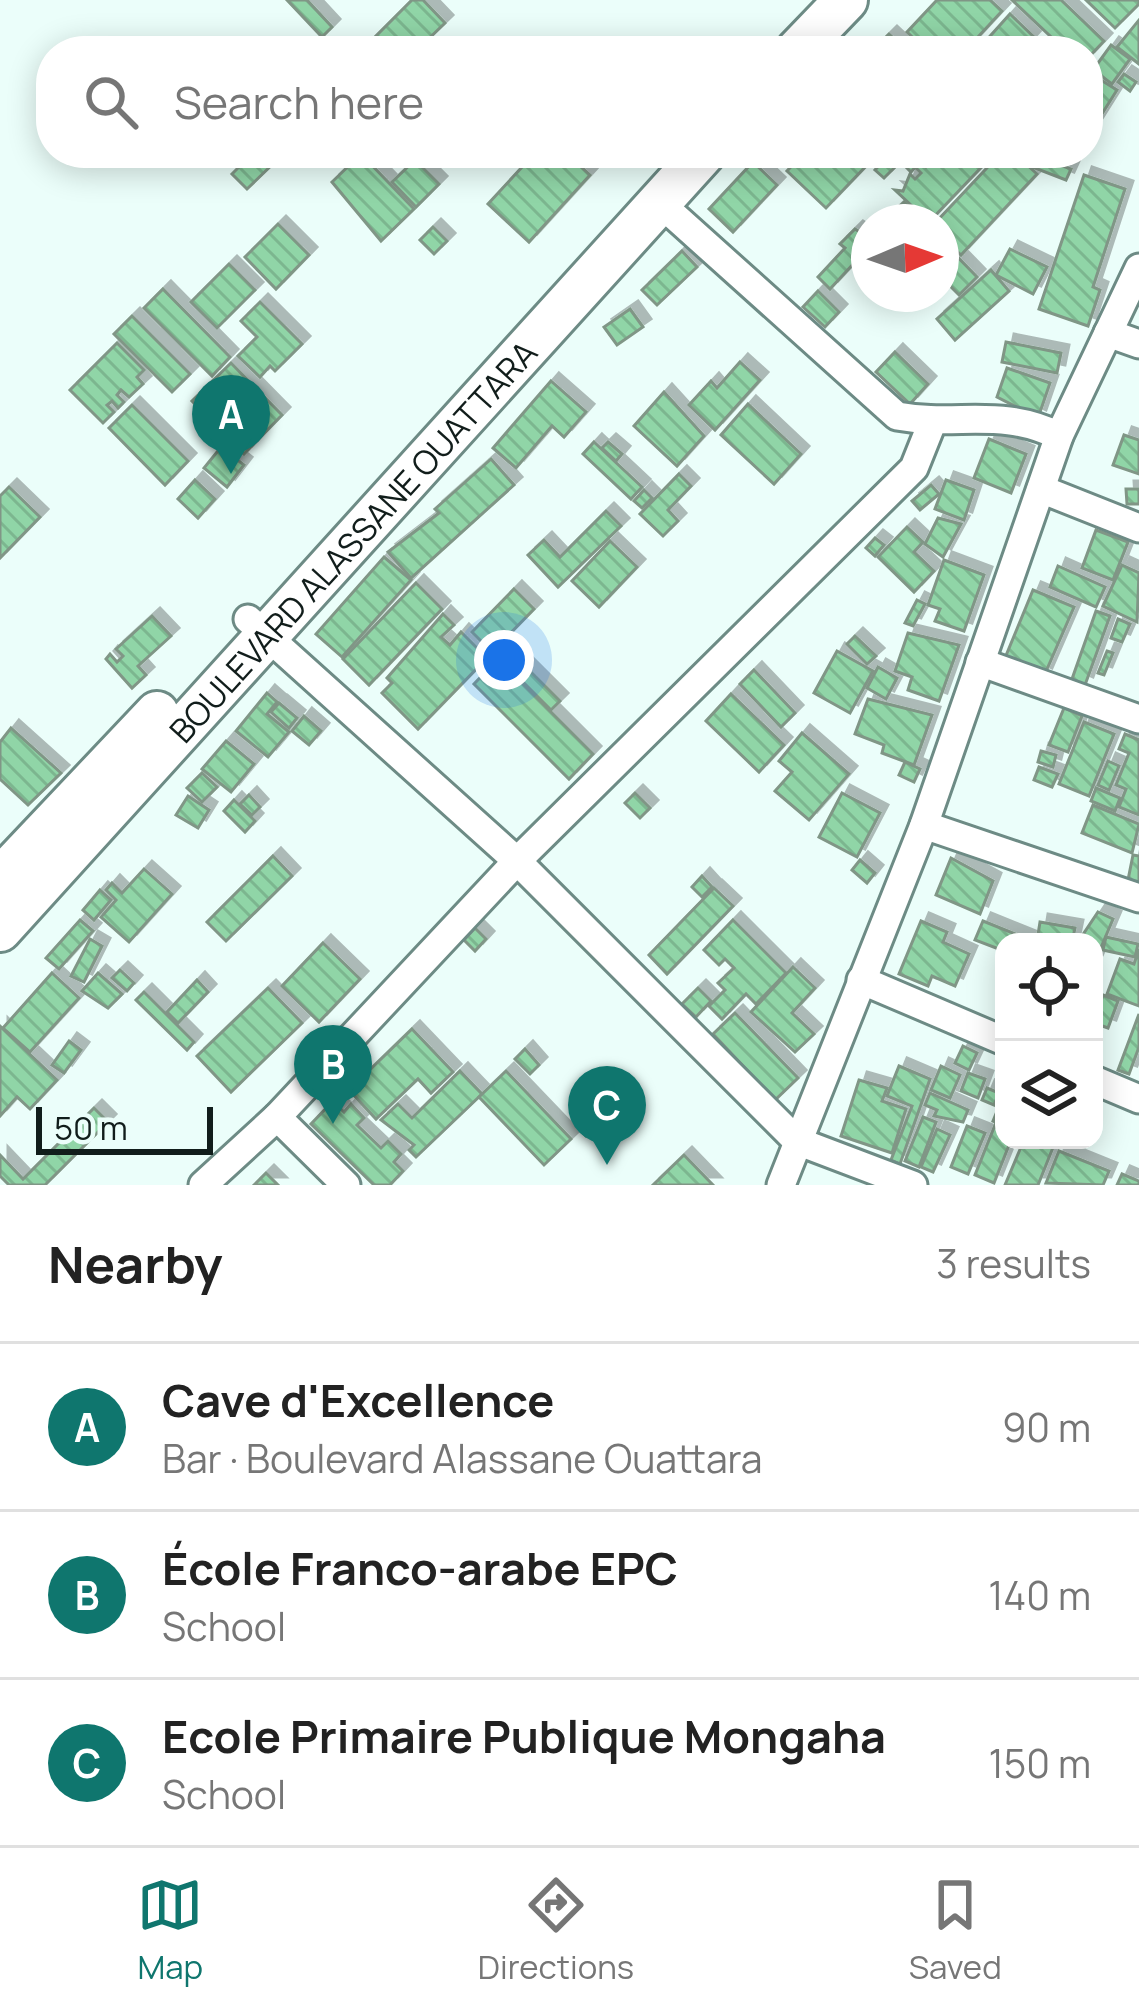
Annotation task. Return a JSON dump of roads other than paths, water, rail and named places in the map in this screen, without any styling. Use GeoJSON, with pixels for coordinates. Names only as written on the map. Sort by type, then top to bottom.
{"type":"FeatureCollection","features":[{"type":"Feature","properties":{"kind":"main road"},"geometry":{"type":"LineString","coordinates":[[791,36],[823,0]]}},
{"type":"Feature","properties":{"kind":"main road"},"geometry":{"type":"LineString","coordinates":[[812,36],[847,0]]}},
{"type":"Feature","properties":{"kind":"main road","name":"BOULEVARD ALASSANE OUATTARA"},"geometry":{"type":"LineString","coordinates":[[0,930],[256,627],[670,168]]}},
{"type":"Feature","properties":{"kind":"main road","name":"BOULEVARD ALASSANE OUATTARA"},"geometry":{"type":"LineString","coordinates":[[5,861],[256,627],[691,168]]}},
{"type":"Feature","properties":{"kind":"street"},"geometry":{"type":"LineString","coordinates":[[660,203],[897,416],[932,423],[1006,417],[1059,436]]}},
{"type":"Feature","properties":{"kind":"street"},"geometry":{"type":"LineString","coordinates":[[781,1185],[924,825],[1059,436],[1139,268]]}},
{"type":"Feature","properties":{"kind":"street"},"geometry":{"type":"LineString","coordinates":[[1108,333],[1139,344]]}},
{"type":"Feature","properties":{"kind":"street"},"geometry":{"type":"LineString","coordinates":[[203,1185],[277,1117],[517,861],[914,468],[932,423]]}},
{"type":"Feature","properties":{"kind":"street"},"geometry":{"type":"LineString","coordinates":[[1041,489],[1139,528]]}},
{"type":"Feature","properties":{"kind":"street"},"geometry":{"type":"LineString","coordinates":[[256,627],[517,861],[797,1141],[913,1185]]}},
{"type":"Feature","properties":{"kind":"street"},"geometry":{"type":"LineString","coordinates":[[980,662],[1139,719]]}},
{"type":"Feature","properties":{"kind":"street"},"geometry":{"type":"LineString","coordinates":[[924,825],[1139,898]]}},
{"type":"Feature","properties":{"kind":"street"},"geometry":{"type":"LineString","coordinates":[[861,980],[995,1037]]}},
{"type":"Feature","properties":{"kind":"street"},"geometry":{"type":"LineString","coordinates":[[1103,1084],[1139,1099]]}},
{"type":"Feature","properties":{"kind":"street"},"geometry":{"type":"LineString","coordinates":[[277,1117],[346,1185]]}},
{"type":"Feature","properties":{"kind":"place","name":"Cave d'Excellence"},"geometry":{"type":"Point","coordinates":[231,474]}},
{"type":"Feature","properties":{"kind":"place","name":"École Franco-arabe EPC"},"geometry":{"type":"Point","coordinates":[333,1124]}},
{"type":"Feature","properties":{"kind":"place","name":"Ecole Primaire Publique Mongaha"},"geometry":{"type":"Point","coordinates":[607,1165]}}]}
